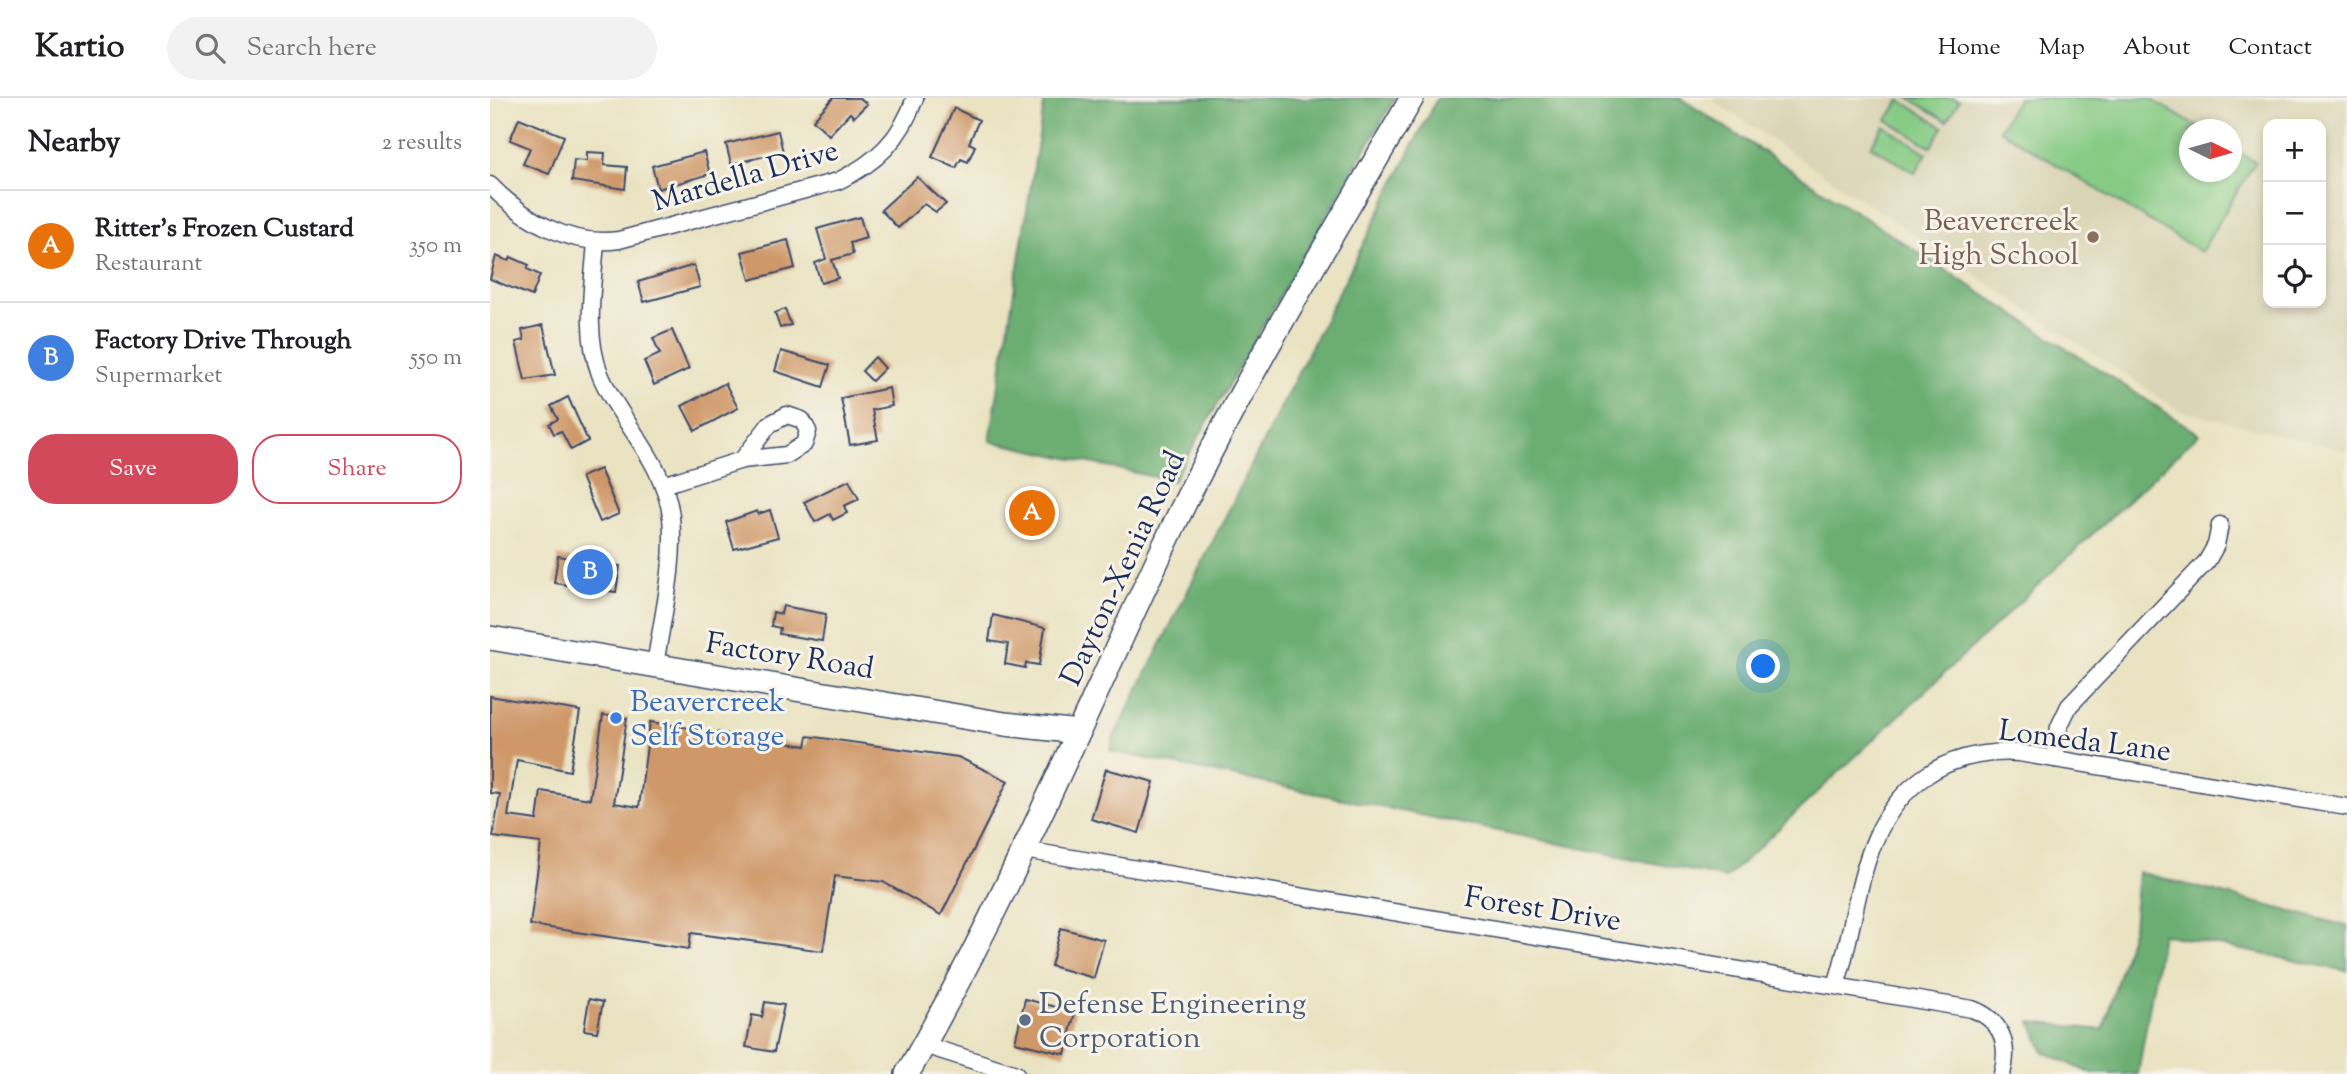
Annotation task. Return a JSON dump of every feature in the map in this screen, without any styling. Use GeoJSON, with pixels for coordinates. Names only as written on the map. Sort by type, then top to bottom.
{"type":"FeatureCollection","features":[{"type":"Feature","properties":{"kind":"main road","name":"Dayton-Xenia Road"},"geometry":{"type":"LineString","coordinates":[[907,1074],[1024,850],[1176,522],[1235,407],[1412,98]]}},
{"type":"Feature","properties":{"kind":"main road","name":"Factory Road"},"geometry":{"type":"LineString","coordinates":[[490,638],[1005,724],[1079,732]]}},
{"type":"Feature","properties":{"kind":"street","name":"Mardella Drive"},"geometry":{"type":"LineString","coordinates":[[596,242],[619,240],[838,181],[860,170],[889,146],[903,126],[915,98]]}},
{"type":"Feature","properties":{"kind":"street"},"geometry":{"type":"LineString","coordinates":[[490,185],[513,207],[536,222],[582,240],[596,242],[591,322],[596,360],[607,388],[643,445],[663,485],[671,517],[671,546],[654,666]]}},
{"type":"Feature","properties":{"kind":"street"},"geometry":{"type":"LineString","coordinates":[[663,485],[741,460]]}},
{"type":"Feature","properties":{"kind":"street"},"geometry":{"type":"LineString","coordinates":[[2055,759],[2059,727],[2069,706],[2207,561],[2216,545],[2220,525]]}},
{"type":"Feature","properties":{"kind":"street","name":"Lomeda Lane"},"geometry":{"type":"LineString","coordinates":[[1836,985],[1862,876],[1876,837],[1888,814],[1904,794],[1934,771],[1972,756],[2008,752],[2347,807]]}},
{"type":"Feature","properties":{"kind":"street","name":"Forest Drive"},"geometry":{"type":"LineString","coordinates":[[1024,850],[1836,985],[1980,1012],[1994,1022],[2003,1036],[2006,1054],[2002,1074]]}},
{"type":"Feature","properties":{"kind":"street"},"geometry":{"type":"LineString","coordinates":[[924,1045],[1016,1074]]}},
{"type":"Feature","properties":{"kind":"shaded area","name":"Beavercreek High School"},"geometry":{"type":"Polygon","coordinates":[[[1709,98],[2347,98],[2347,451],[2178,410],[1709,98]]]}},
{"type":"Feature","properties":{"kind":"green space"},"geometry":{"type":"Polygon","coordinates":[[[1045,98],[1395,98],[1173,481],[990,441],[1045,98]]]}},
{"type":"Feature","properties":{"kind":"green space"},"geometry":{"type":"Polygon","coordinates":[[[1437,98],[1680,98],[2199,434],[1726,878],[1110,751],[1114,737],[1437,98]]]}},
{"type":"Feature","properties":{"kind":"green space"},"geometry":{"type":"Polygon","coordinates":[[[1909,98],[1954,98],[1959,101],[1947,121],[1909,98]]]}},
{"type":"Feature","properties":{"kind":"green space"},"geometry":{"type":"Polygon","coordinates":[[[2018,98],[2149,98],[2184,119],[2179,119],[2179,182],[2242,182],[2242,154],[2255,162],[2201,252],[1999,130],[2018,98]]]}},
{"type":"Feature","properties":{"kind":"green space"},"geometry":{"type":"Polygon","coordinates":[[[1900,100],[1943,127],[1931,147],[1887,120],[1900,100]]]}},
{"type":"Feature","properties":{"kind":"green space"},"geometry":{"type":"Polygon","coordinates":[[[1884,126],[1927,153],[1915,173],[1871,146],[1884,126]]]}},
{"type":"Feature","properties":{"kind":"green space"},"geometry":{"type":"Polygon","coordinates":[[[2138,872],[2347,926],[2347,971],[2162,934],[2138,1074],[2092,1074],[2044,1052],[2031,1022],[2103,1030],[2133,927],[2138,872]]]}},
{"type":"Feature","properties":{"kind":"building"},"geometry":{"type":"Polygon","coordinates":[[[833,98],[860,98],[867,104],[854,117],[850,113],[829,135],[813,120],[833,98]]]}},
{"type":"Feature","properties":{"kind":"building"},"geometry":{"type":"Polygon","coordinates":[[[954,108],[979,120],[969,143],[975,146],[968,162],[961,159],[956,168],[932,157],[954,108]]]}},
{"type":"Feature","properties":{"kind":"building"},"geometry":{"type":"Polygon","coordinates":[[[519,118],[564,136],[549,174],[523,164],[530,148],[510,140],[519,118]]]}},
{"type":"Feature","properties":{"kind":"building"},"geometry":{"type":"Polygon","coordinates":[[[778,131],[783,152],[731,164],[726,144],[778,131]]]}},
{"type":"Feature","properties":{"kind":"building"},"geometry":{"type":"Polygon","coordinates":[[[587,152],[605,153],[604,165],[627,167],[625,189],[572,181],[574,160],[587,161],[587,152]]]}},
{"type":"Feature","properties":{"kind":"building"},"geometry":{"type":"Polygon","coordinates":[[[704,152],[710,174],[658,189],[652,166],[704,152]]]}},
{"type":"Feature","properties":{"kind":"building"},"geometry":{"type":"Polygon","coordinates":[[[917,177],[946,204],[936,212],[924,204],[898,228],[881,210],[917,177]]]}},
{"type":"Feature","properties":{"kind":"building"},"geometry":{"type":"Polygon","coordinates":[[[860,217],[866,238],[850,243],[853,254],[832,260],[838,278],[821,283],[815,263],[826,259],[817,229],[860,217]]]}},
{"type":"Feature","properties":{"kind":"building"},"geometry":{"type":"Polygon","coordinates":[[[788,240],[795,268],[750,280],[742,252],[788,240]]]}},
{"type":"Feature","properties":{"kind":"building"},"geometry":{"type":"Polygon","coordinates":[[[496,256],[509,261],[511,257],[529,265],[527,269],[540,275],[532,296],[490,279],[496,256]]]}},
{"type":"Feature","properties":{"kind":"building"},"geometry":{"type":"Polygon","coordinates":[[[694,265],[700,287],[644,302],[638,282],[694,265]]]}},
{"type":"Feature","properties":{"kind":"building"},"geometry":{"type":"Polygon","coordinates":[[[785,309],[791,325],[780,328],[775,313],[785,309]]]}},
{"type":"Feature","properties":{"kind":"building"},"geometry":{"type":"Polygon","coordinates":[[[543,325],[555,375],[525,380],[516,342],[524,340],[522,330],[543,325]]]}},
{"type":"Feature","properties":{"kind":"building"},"geometry":{"type":"Polygon","coordinates":[[[672,330],[689,369],[654,385],[644,361],[660,354],[653,338],[672,330]]]}},
{"type":"Feature","properties":{"kind":"building"},"geometry":{"type":"Polygon","coordinates":[[[781,351],[830,365],[823,387],[775,371],[781,351]]]}},
{"type":"Feature","properties":{"kind":"building"},"geometry":{"type":"Polygon","coordinates":[[[875,357],[885,368],[872,381],[862,371],[875,357]]]}},
{"type":"Feature","properties":{"kind":"building"},"geometry":{"type":"Polygon","coordinates":[[[725,383],[738,408],[695,431],[682,406],[725,383]]]}},
{"type":"Feature","properties":{"kind":"building"},"geometry":{"type":"Polygon","coordinates":[[[889,388],[892,406],[872,410],[878,440],[850,445],[841,398],[889,388]]]}},
{"type":"Feature","properties":{"kind":"building"},"geometry":{"type":"Polygon","coordinates":[[[568,397],[588,441],[571,450],[561,431],[554,434],[549,424],[558,419],[551,406],[568,397]]]}},
{"type":"Feature","properties":{"kind":"building"},"geometry":{"type":"Polygon","coordinates":[[[600,469],[619,514],[600,522],[581,477],[600,469]]]}},
{"type":"Feature","properties":{"kind":"building"},"geometry":{"type":"Polygon","coordinates":[[[849,480],[859,499],[844,506],[847,513],[833,520],[830,514],[815,522],[804,502],[849,480]]]}},
{"type":"Feature","properties":{"kind":"building"},"geometry":{"type":"Polygon","coordinates":[[[1032,493],[1045,498],[1050,511],[1045,524],[1032,529],[1019,524],[1014,511],[1019,498],[1032,493]]]}},
{"type":"Feature","properties":{"kind":"building"},"geometry":{"type":"Polygon","coordinates":[[[770,510],[778,537],[734,549],[726,522],[757,511],[758,514],[770,510]]]}},
{"type":"Feature","properties":{"kind":"building"},"geometry":{"type":"Polygon","coordinates":[[[558,556],[620,566],[616,592],[554,583],[558,556]]]}},
{"type":"Feature","properties":{"kind":"building"},"geometry":{"type":"Polygon","coordinates":[[[783,606],[826,614],[822,641],[779,634],[780,628],[771,626],[773,612],[781,614],[783,606]]]}},
{"type":"Feature","properties":{"kind":"building"},"geometry":{"type":"Polygon","coordinates":[[[993,615],[1045,628],[1039,665],[1026,663],[1025,668],[1005,664],[1008,644],[989,641],[993,615]]]}},
{"type":"Feature","properties":{"kind":"building"},"geometry":{"type":"Polygon","coordinates":[[[490,696],[580,711],[570,771],[517,760],[508,816],[537,820],[541,791],[590,799],[603,715],[627,718],[614,803],[639,807],[650,722],[806,746],[808,736],[958,757],[1008,781],[941,915],[883,882],[835,876],[823,951],[691,933],[689,949],[530,925],[541,843],[493,837],[500,794],[490,793],[490,696]]]}},
{"type":"Feature","properties":{"kind":"building"},"geometry":{"type":"Polygon","coordinates":[[[1106,769],[1154,782],[1139,833],[1091,819],[1106,769]]]}},
{"type":"Feature","properties":{"kind":"building"},"geometry":{"type":"Polygon","coordinates":[[[1061,928],[1104,940],[1094,978],[1051,966],[1061,928]]]}},
{"type":"Feature","properties":{"kind":"building"},"geometry":{"type":"Polygon","coordinates":[[[589,999],[603,1002],[597,1032],[584,1030],[589,999]]]}},
{"type":"Feature","properties":{"kind":"building"},"geometry":{"type":"Polygon","coordinates":[[[1025,999],[1075,1012],[1065,1054],[1015,1042],[1025,999]]]}},
{"type":"Feature","properties":{"kind":"building"},"geometry":{"type":"Polygon","coordinates":[[[765,1002],[784,1005],[774,1052],[746,1047],[752,1015],[762,1017],[765,1002]]]}},
{"type":"Feature","properties":{"kind":"place","name":"Beavercreek High School"},"geometry":{"type":"Point","coordinates":[2093,237]}},
{"type":"Feature","properties":{"kind":"place","name":"Ritter's Frozen Custard"},"geometry":{"type":"Point","coordinates":[1032,513]}},
{"type":"Feature","properties":{"kind":"place","name":"Factory Drive Through"},"geometry":{"type":"Point","coordinates":[590,572]}},
{"type":"Feature","properties":{"kind":"place","name":"Beavercreek Self Storage"},"geometry":{"type":"Point","coordinates":[616,718]}},
{"type":"Feature","properties":{"kind":"place","name":"Defense Engineering Corporation"},"geometry":{"type":"Point","coordinates":[1025,1020]}}]}
